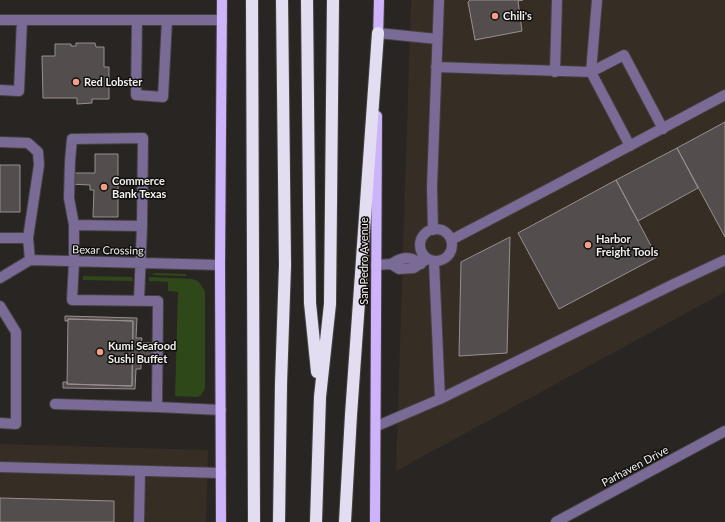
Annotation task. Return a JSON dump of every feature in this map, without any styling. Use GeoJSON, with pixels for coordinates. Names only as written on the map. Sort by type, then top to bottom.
{"type":"FeatureCollection","features":[{"type":"Feature","properties":{"kind":"highway"},"geometry":{"type":"LineString","coordinates":[[252,0],[254,522]]}},
{"type":"Feature","properties":{"kind":"highway"},"geometry":{"type":"LineString","coordinates":[[279,522],[281,384],[286,265],[282,0]]}},
{"type":"Feature","properties":{"kind":"highway"},"geometry":{"type":"LineString","coordinates":[[307,0],[310,303],[320,397]]}},
{"type":"Feature","properties":{"kind":"highway"},"geometry":{"type":"LineString","coordinates":[[316,522],[320,397],[330,304],[333,0]]}},
{"type":"Feature","properties":{"kind":"highway"},"geometry":{"type":"LineString","coordinates":[[346,522],[351,415],[378,32]]}},
{"type":"Feature","properties":{"kind":"main road"},"geometry":{"type":"LineString","coordinates":[[221,522],[220,265],[222,0]]}},
{"type":"Feature","properties":{"kind":"main road","name":"San Pedro Avenue"},"geometry":{"type":"LineString","coordinates":[[376,522],[376,264],[379,0]]}},
{"type":"Feature","properties":{"kind":"street"},"geometry":{"type":"LineString","coordinates":[[433,230],[432,187],[439,0]]}},
{"type":"Feature","properties":{"kind":"street"},"geometry":{"type":"LineString","coordinates":[[555,72],[557,0]]}},
{"type":"Feature","properties":{"kind":"street"},"geometry":{"type":"LineString","coordinates":[[597,0],[591,72],[630,146]]}},
{"type":"Feature","properties":{"kind":"street"},"geometry":{"type":"LineString","coordinates":[[0,20],[222,20]]}},
{"type":"Feature","properties":{"kind":"street"},"geometry":{"type":"LineString","coordinates":[[0,90],[19,91],[22,20]]}},
{"type":"Feature","properties":{"kind":"street"},"geometry":{"type":"LineString","coordinates":[[137,20],[136,95],[164,97],[166,20]]}},
{"type":"Feature","properties":{"kind":"street"},"geometry":{"type":"LineString","coordinates":[[378,32],[438,39]]}},
{"type":"Feature","properties":{"kind":"street"},"geometry":{"type":"LineString","coordinates":[[436,67],[591,72],[624,55],[663,129]]}},
{"type":"Feature","properties":{"kind":"street"},"geometry":{"type":"LineString","coordinates":[[451,240],[725,95]]}},
{"type":"Feature","properties":{"kind":"street"},"geometry":{"type":"LineString","coordinates":[[139,301],[143,138],[72,139],[69,198],[74,225],[72,300],[139,301],[158,301],[157,407]]}},
{"type":"Feature","properties":{"kind":"street"},"geometry":{"type":"LineString","coordinates":[[0,142],[28,143],[38,152],[39,165],[28,238],[30,260],[0,278]]}},
{"type":"Feature","properties":{"kind":"street"},"geometry":{"type":"LineString","coordinates":[[74,225],[142,226]]}},
{"type":"Feature","properties":{"kind":"street"},"geometry":{"type":"LineString","coordinates":[[376,264],[391,264],[399,269],[414,268],[427,261],[439,261],[448,256],[452,247],[451,240],[447,233],[442,230],[433,230],[426,232],[420,241],[421,252],[427,261],[440,399]]}},
{"type":"Feature","properties":{"kind":"street"},"geometry":{"type":"LineString","coordinates":[[0,238],[28,238]]}},
{"type":"Feature","properties":{"kind":"street","name":"Bexar Crossing"},"geometry":{"type":"LineString","coordinates":[[30,260],[220,265]]}},
{"type":"Feature","properties":{"kind":"street"},"geometry":{"type":"LineString","coordinates":[[377,426],[440,399],[725,260]]}},
{"type":"Feature","properties":{"kind":"street"},"geometry":{"type":"LineString","coordinates":[[0,306],[16,332],[16,424],[0,424]]}},
{"type":"Feature","properties":{"kind":"street"},"geometry":{"type":"LineString","coordinates":[[55,404],[221,410]]}},
{"type":"Feature","properties":{"kind":"street","name":"Parhaven Drive"},"geometry":{"type":"LineString","coordinates":[[556,522],[725,431]]}},
{"type":"Feature","properties":{"kind":"street"},"geometry":{"type":"LineString","coordinates":[[0,467],[221,473]]}},
{"type":"Feature","properties":{"kind":"street"},"geometry":{"type":"LineString","coordinates":[[139,522],[140,471]]}},
{"type":"Feature","properties":{"kind":"shaded area"},"geometry":{"type":"Polygon","coordinates":[[[411,0],[725,0],[725,292],[396,471],[411,0]]]}},
{"type":"Feature","properties":{"kind":"shaded area"},"geometry":{"type":"Polygon","coordinates":[[[0,444],[208,450],[206,522],[0,522],[0,444]]]}},
{"type":"Feature","properties":{"kind":"green space"},"geometry":{"type":"Polygon","coordinates":[[[155,273],[186,274],[186,276],[152,275],[155,273]]]}},
{"type":"Feature","properties":{"kind":"green space"},"geometry":{"type":"Polygon","coordinates":[[[83,276],[132,277],[133,281],[83,280],[83,276]]]}},
{"type":"Feature","properties":{"kind":"green space"},"geometry":{"type":"Polygon","coordinates":[[[149,277],[192,279],[198,281],[205,291],[205,389],[198,397],[175,396],[178,292],[168,291],[168,282],[149,281],[149,277]]]}},
{"type":"Feature","properties":{"kind":"building","name":"Chili's"},"geometry":{"type":"Polygon","coordinates":[[[470,0],[523,0],[518,1],[522,31],[475,40],[468,2],[470,0]]]}},
{"type":"Feature","properties":{"kind":"building","name":"Red Lobster"},"geometry":{"type":"Polygon","coordinates":[[[76,43],[95,43],[96,47],[104,47],[104,67],[109,67],[109,99],[92,99],[92,103],[77,104],[77,98],[43,98],[42,56],[55,56],[55,44],[71,44],[71,46],[76,46],[76,43]]]}},
{"type":"Feature","properties":{"kind":"building"},"geometry":{"type":"Polygon","coordinates":[[[725,122],[725,237],[677,148],[725,122]]]}},
{"type":"Feature","properties":{"kind":"building"},"geometry":{"type":"Polygon","coordinates":[[[677,148],[698,188],[638,221],[616,180],[677,148]]]}},
{"type":"Feature","properties":{"kind":"building","name":"Commerce Bank Texas"},"geometry":{"type":"Polygon","coordinates":[[[95,154],[118,154],[118,217],[93,217],[94,190],[90,190],[90,185],[69,184],[69,173],[95,173],[95,154]]]}},
{"type":"Feature","properties":{"kind":"building"},"geometry":{"type":"Polygon","coordinates":[[[0,165],[20,165],[20,212],[0,212],[0,165]]]}},
{"type":"Feature","properties":{"kind":"building","name":"Harbor Freight Tools"},"geometry":{"type":"Polygon","coordinates":[[[616,180],[657,257],[559,309],[518,233],[616,180]]]}},
{"type":"Feature","properties":{"kind":"building"},"geometry":{"type":"Polygon","coordinates":[[[510,237],[507,353],[459,356],[461,262],[510,237]]]}},
{"type":"Feature","properties":{"kind":"building"},"geometry":{"type":"Polygon","coordinates":[[[65,316],[137,318],[136,338],[142,338],[141,343],[152,343],[152,364],[141,363],[141,369],[136,369],[135,389],[63,388],[63,382],[67,382],[67,384],[132,386],[133,321],[68,319],[68,321],[65,321],[65,316]]]}},
{"type":"Feature","properties":{"kind":"building","name":"Kumi Seafood Sushi Buffet"},"geometry":{"type":"Polygon","coordinates":[[[68,319],[133,321],[132,386],[67,384],[68,319]]]}},
{"type":"Feature","properties":{"kind":"building"},"geometry":{"type":"Polygon","coordinates":[[[0,498],[114,501],[114,522],[0,522],[0,498]]]}},
{"type":"Feature","properties":{"kind":"place","name":"Chili's"},"geometry":{"type":"Point","coordinates":[495,16]}},
{"type":"Feature","properties":{"kind":"place","name":"Red Lobster"},"geometry":{"type":"Point","coordinates":[76,82]}},
{"type":"Feature","properties":{"kind":"place","name":"Commerce Bank Texas"},"geometry":{"type":"Point","coordinates":[104,187]}},
{"type":"Feature","properties":{"kind":"place","name":"Harbor Freight Tools"},"geometry":{"type":"Point","coordinates":[588,245]}},
{"type":"Feature","properties":{"kind":"place","name":"Kumi Seafood Sushi Buffet"},"geometry":{"type":"Point","coordinates":[100,352]}}]}
